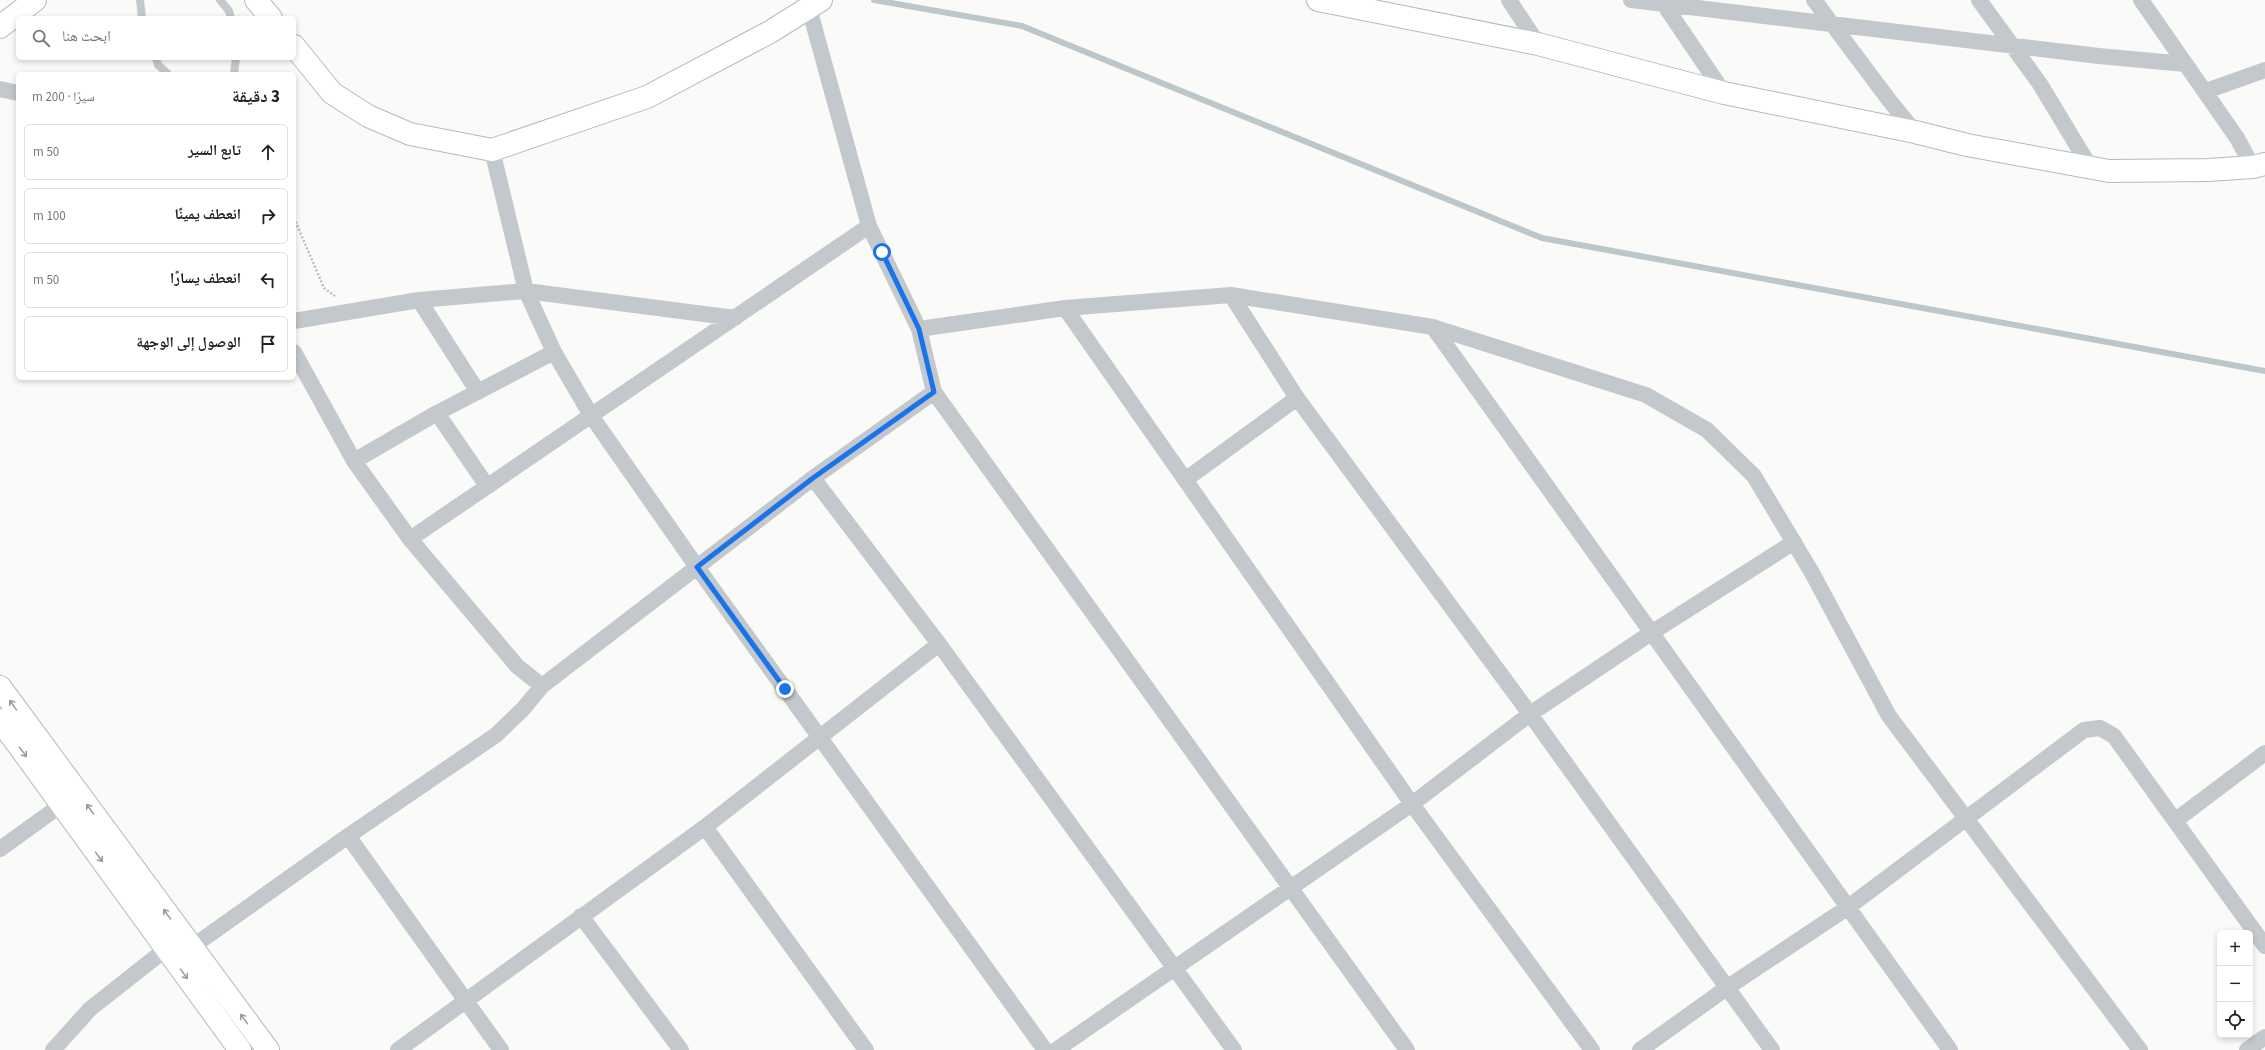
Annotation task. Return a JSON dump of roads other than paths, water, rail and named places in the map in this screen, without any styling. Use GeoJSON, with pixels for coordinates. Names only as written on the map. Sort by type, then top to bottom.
{"type":"FeatureCollection","features":[{"type":"Feature","properties":{"kind":"street"},"geometry":{"type":"LineString","coordinates":[[0,27],[35,0]]}},
{"type":"Feature","properties":{"kind":"street"},"geometry":{"type":"LineString","coordinates":[[256,0],[269,16]]}},
{"type":"Feature","properties":{"kind":"street"},"geometry":{"type":"LineString","coordinates":[[1318,0],[1538,44],[1724,93],[1915,132],[1967,145],[2109,171],[2208,170],[2259,166]]}},
{"type":"Feature","properties":{"kind":"street"},"geometry":{"type":"LineString","coordinates":[[1509,0],[1538,44]]}},
{"type":"Feature","properties":{"kind":"street"},"geometry":{"type":"LineString","coordinates":[[1631,0],[1663,2],[1833,25],[2099,56],[2185,64]]}},
{"type":"Feature","properties":{"kind":"street"},"geometry":{"type":"LineString","coordinates":[[1814,0],[1915,132]]}},
{"type":"Feature","properties":{"kind":"street"},"geometry":{"type":"LineString","coordinates":[[1979,0],[2040,84],[2090,167]]}},
{"type":"Feature","properties":{"kind":"street"},"geometry":{"type":"LineString","coordinates":[[2141,0],[2237,138],[2259,166]]}},
{"type":"Feature","properties":{"kind":"street"},"geometry":{"type":"LineString","coordinates":[[1663,2],[1724,93]]}},
{"type":"Feature","properties":{"kind":"street"},"geometry":{"type":"LineString","coordinates":[[296,48],[332,93],[368,116],[410,134],[492,150],[647,97],[763,35],[815,4],[869,226],[919,329],[934,392],[1407,1050]]}},
{"type":"Feature","properties":{"kind":"street"},"geometry":{"type":"LineString","coordinates":[[2206,92],[2265,70]]}},
{"type":"Feature","properties":{"kind":"street"},"geometry":{"type":"LineString","coordinates":[[0,89],[16,93]]}},
{"type":"Feature","properties":{"kind":"street"},"geometry":{"type":"LineString","coordinates":[[492,150],[526,291],[554,352],[592,417],[697,567],[1045,1050]]}},
{"type":"Feature","properties":{"kind":"street"},"geometry":{"type":"LineString","coordinates":[[410,539],[592,417],[869,226]]}},
{"type":"Feature","properties":{"kind":"street"},"geometry":{"type":"LineString","coordinates":[[296,321],[419,300],[526,291],[735,318]]}},
{"type":"Feature","properties":{"kind":"street"},"geometry":{"type":"LineString","coordinates":[[919,329],[1064,308],[1231,295],[1433,327],[1646,395],[1707,430],[1754,476],[1794,542],[1889,716],[2140,1050]]}},
{"type":"Feature","properties":{"kind":"street"},"geometry":{"type":"LineString","coordinates":[[1231,295],[1297,398],[1530,714],[1772,1050]]}},
{"type":"Feature","properties":{"kind":"street"},"geometry":{"type":"LineString","coordinates":[[419,300],[478,392]]}},
{"type":"Feature","properties":{"kind":"street"},"geometry":{"type":"LineString","coordinates":[[1064,308],[1412,804],[1592,1050]]}},
{"type":"Feature","properties":{"kind":"street"},"geometry":{"type":"LineString","coordinates":[[1433,327],[1950,1050]]}},
{"type":"Feature","properties":{"kind":"street"},"geometry":{"type":"LineString","coordinates":[[354,461],[437,413],[554,352]]}},
{"type":"Feature","properties":{"kind":"street"},"geometry":{"type":"LineString","coordinates":[[296,356],[354,461],[410,539],[518,666],[542,686]]}},
{"type":"Feature","properties":{"kind":"street"},"geometry":{"type":"LineString","coordinates":[[192,948],[348,836],[496,735],[523,709],[542,686],[813,478],[934,392]]}},
{"type":"Feature","properties":{"kind":"street"},"geometry":{"type":"LineString","coordinates":[[1185,480],[1297,398]]}},
{"type":"Feature","properties":{"kind":"street"},"geometry":{"type":"LineString","coordinates":[[437,413],[487,486]]}},
{"type":"Feature","properties":{"kind":"street"},"geometry":{"type":"LineString","coordinates":[[813,478],[939,644],[1176,968],[1234,1050]]}},
{"type":"Feature","properties":{"kind":"street"},"geometry":{"type":"LineString","coordinates":[[1056,1050],[1412,804],[1530,714],[1651,633],[1794,542]]}},
{"type":"Feature","properties":{"kind":"street"},"geometry":{"type":"LineString","coordinates":[[398,1050],[464,1000],[705,827],[939,644]]}},
{"type":"Feature","properties":{"kind":"street"},"geometry":{"type":"LineString","coordinates":[[0,687],[268,1050]]}},
{"type":"Feature","properties":{"kind":"street"},"geometry":{"type":"LineString","coordinates":[[0,720],[240,1050]]}},
{"type":"Feature","properties":{"kind":"street"},"geometry":{"type":"LineString","coordinates":[[1640,1050],[1728,987],[1847,908],[2084,730],[2100,728],[2114,736],[2176,820],[2265,946]]}},
{"type":"Feature","properties":{"kind":"street"},"geometry":{"type":"LineString","coordinates":[[2176,820],[2265,753]]}},
{"type":"Feature","properties":{"kind":"street"},"geometry":{"type":"LineString","coordinates":[[0,849],[61,805]]}},
{"type":"Feature","properties":{"kind":"street"},"geometry":{"type":"LineString","coordinates":[[705,827],[866,1050]]}},
{"type":"Feature","properties":{"kind":"street"},"geometry":{"type":"LineString","coordinates":[[348,836],[501,1050]]}},
{"type":"Feature","properties":{"kind":"street"},"geometry":{"type":"LineString","coordinates":[[581,916],[681,1050]]}},
{"type":"Feature","properties":{"kind":"street"},"geometry":{"type":"LineString","coordinates":[[53,1050],[90,1009],[166,949]]}},
{"type":"Feature","properties":{"kind":"street"},"geometry":{"type":"LineString","coordinates":[[2247,1050],[2265,1037]]}},
{"type":"Feature","properties":{"kind":"lane"},"geometry":{"type":"LineString","coordinates":[[140,0],[142,16]]}},
{"type":"Feature","properties":{"kind":"lane"},"geometry":{"type":"LineString","coordinates":[[220,0],[229,11],[230,16]]}},
{"type":"Feature","properties":{"kind":"lane"},"geometry":{"type":"LineString","coordinates":[[157,60],[158,65],[166,72]]}},
{"type":"Feature","properties":{"kind":"lane"},"geometry":{"type":"LineString","coordinates":[[234,72],[236,60]]}},
{"type":"Feature","properties":{"kind":"waterway"},"geometry":{"type":"LineString","coordinates":[[874,0],[1022,26],[1542,238],[2265,371]]}}]}
